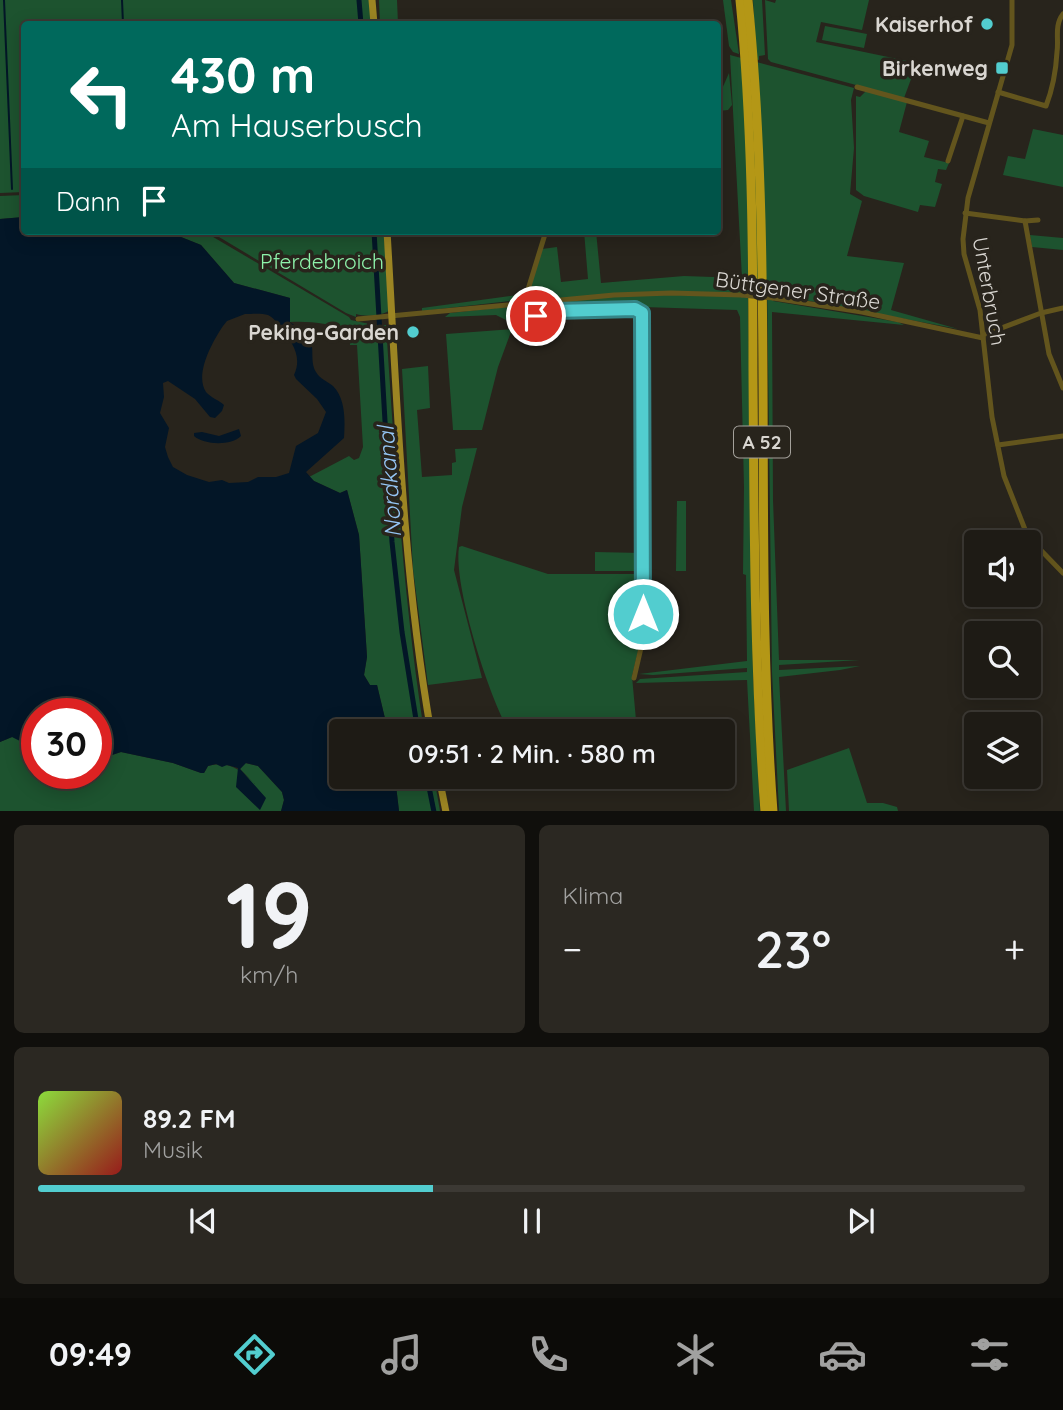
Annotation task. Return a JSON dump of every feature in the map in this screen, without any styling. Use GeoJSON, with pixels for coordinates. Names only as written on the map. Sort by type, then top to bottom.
{"type":"FeatureCollection","features":[{"type":"Feature","properties":{"kind":"highway","name":"A 52"},"geometry":{"type":"LineString","coordinates":[[740,0],[748,46]]}},
{"type":"Feature","properties":{"kind":"highway","name":"A 52"},"geometry":{"type":"LineString","coordinates":[[748,0],[748,46],[761,267],[764,586],[773,811]]}},
{"type":"Feature","properties":{"kind":"highway","name":"A 52"},"geometry":{"type":"LineString","coordinates":[[750,74],[757,637],[765,811]]}},
{"type":"Feature","properties":{"kind":"main road"},"geometry":{"type":"LineString","coordinates":[[372,0],[374,21]]}},
{"type":"Feature","properties":{"kind":"main road"},"geometry":{"type":"LineString","coordinates":[[387,235],[409,576],[429,719]]}},
{"type":"Feature","properties":{"kind":"main road"},"geometry":{"type":"LineString","coordinates":[[441,789],[446,811]]}},
{"type":"Feature","properties":{"kind":"street","name":"Unterbruch"},"geometry":{"type":"LineString","coordinates":[[1012,0],[1012,45],[965,213],[964,254],[980,310],[1004,476],[1026,532],[1063,573]]}},
{"type":"Feature","properties":{"kind":"street"},"geometry":{"type":"LineString","coordinates":[[998,92],[1046,106],[1052,91],[1058,50],[1057,22],[1063,14]]}},
{"type":"Feature","properties":{"kind":"street"},"geometry":{"type":"LineString","coordinates":[[858,87],[989,123]]}},
{"type":"Feature","properties":{"kind":"street"},"geometry":{"type":"LineString","coordinates":[[948,161],[963,116]]}},
{"type":"Feature","properties":{"kind":"street"},"geometry":{"type":"LineString","coordinates":[[965,213],[1025,221],[1038,220]]}},
{"type":"Feature","properties":{"kind":"street"},"geometry":{"type":"LineString","coordinates":[[1025,221],[1049,354],[1063,388]]}},
{"type":"Feature","properties":{"kind":"street"},"geometry":{"type":"LineString","coordinates":[[545,235],[518,322],[554,311],[635,309],[642,313],[643,635],[634,678]]}},
{"type":"Feature","properties":{"kind":"street","name":"Büttgener Straße"},"geometry":{"type":"LineString","coordinates":[[358,319],[392,318],[640,293],[741,295],[862,312],[983,337]]}},
{"type":"Feature","properties":{"kind":"street"},"geometry":{"type":"LineString","coordinates":[[983,337],[1041,313],[1063,308]]}},
{"type":"Feature","properties":{"kind":"street"},"geometry":{"type":"LineString","coordinates":[[998,444],[1063,436]]}},
{"type":"Feature","properties":{"kind":"green space"},"geometry":{"type":"Polygon","coordinates":[[[0,0],[370,0],[372,21],[21,21],[21,192],[0,193],[0,0]]]}},
{"type":"Feature","properties":{"kind":"green space"},"geometry":{"type":"Polygon","coordinates":[[[379,0],[397,0],[398,21],[380,21],[379,0]]]}},
{"type":"Feature","properties":{"kind":"green space"},"geometry":{"type":"Polygon","coordinates":[[[723,0],[731,0],[739,54],[733,52],[729,46],[723,0]]]}},
{"type":"Feature","properties":{"kind":"green space"},"geometry":{"type":"Polygon","coordinates":[[[753,0],[762,0],[765,55],[759,56],[759,60],[756,59],[753,0]]]}},
{"type":"Feature","properties":{"kind":"green space"},"geometry":{"type":"Polygon","coordinates":[[[765,0],[775,3],[776,0],[869,0],[862,30],[821,22],[816,42],[917,63],[904,98],[771,62],[768,59],[765,0]]]}},
{"type":"Feature","properties":{"kind":"green space"},"geometry":{"type":"Polygon","coordinates":[[[825,26],[867,34],[864,48],[822,40],[825,26]]]}},
{"type":"Feature","properties":{"kind":"green space"},"geometry":{"type":"Polygon","coordinates":[[[730,55],[854,88],[851,100],[854,148],[850,194],[862,201],[847,256],[904,263],[891,310],[958,329],[773,294],[773,301],[904,325],[772,312],[773,500],[779,660],[860,660],[779,665],[779,670],[860,666],[779,677],[786,811],[779,811],[772,672],[767,282],[748,280],[753,673],[760,811],[754,811],[747,680],[636,683],[640,679],[747,672],[747,668],[639,674],[747,661],[746,575],[743,574],[740,317],[737,310],[643,307],[525,309],[530,300],[529,292],[542,249],[557,247],[561,282],[588,279],[584,235],[596,235],[601,283],[684,276],[742,278],[730,55]]]}},
{"type":"Feature","properties":{"kind":"green space"},"geometry":{"type":"Polygon","coordinates":[[[729,73],[732,105],[728,110],[721,111],[721,91],[729,73]]]}},
{"type":"Feature","properties":{"kind":"green space"},"geometry":{"type":"Polygon","coordinates":[[[866,91],[907,102],[899,132],[929,141],[924,157],[949,163],[946,170],[938,169],[935,182],[942,184],[935,207],[920,205],[918,212],[864,196],[856,190],[856,96],[860,97],[866,91]]]}},
{"type":"Feature","properties":{"kind":"green space"},"geometry":{"type":"Polygon","coordinates":[[[1033,129],[1063,135],[1063,187],[1003,175],[1008,156],[1025,159],[1033,129]]]}},
{"type":"Feature","properties":{"kind":"green space"},"geometry":{"type":"Polygon","coordinates":[[[21,195],[21,217],[0,219],[0,196],[21,195]]]}},
{"type":"Feature","properties":{"kind":"green space"},"geometry":{"type":"Polygon","coordinates":[[[176,235],[210,235],[351,320],[386,325],[405,580],[422,719],[385,719],[377,685],[370,685],[364,675],[367,657],[359,535],[347,490],[340,493],[309,477],[349,456],[354,460],[359,458],[363,447],[357,345],[350,345],[349,332],[335,326],[290,322],[290,298],[234,283],[201,245],[176,235]]]}},
{"type":"Feature","properties":{"kind":"green space","name":"Pferdebroich"},"geometry":{"type":"Polygon","coordinates":[[[216,235],[384,235],[389,311],[373,316],[356,314],[356,317],[216,235]]]}},
{"type":"Feature","properties":{"kind":"green space"},"geometry":{"type":"Polygon","coordinates":[[[1030,235],[1063,238],[1063,250],[1032,247],[1030,235]]]}},
{"type":"Feature","properties":{"kind":"green space"},"geometry":{"type":"Polygon","coordinates":[[[525,294],[519,300],[422,311],[422,308],[525,294]]]}},
{"type":"Feature","properties":{"kind":"green space"},"geometry":{"type":"Polygon","coordinates":[[[515,306],[520,310],[516,320],[508,321],[496,315],[445,317],[450,313],[515,306]]]}},
{"type":"Feature","properties":{"kind":"green space"},"geometry":{"type":"Polygon","coordinates":[[[512,329],[498,367],[482,430],[453,430],[446,334],[512,329]]]}},
{"type":"Feature","properties":{"kind":"green space"},"geometry":{"type":"Polygon","coordinates":[[[428,366],[430,408],[417,410],[422,477],[452,475],[452,463],[456,462],[455,449],[477,448],[462,507],[454,570],[482,678],[428,685],[413,569],[402,369],[428,366]]]}},
{"type":"Feature","properties":{"kind":"green space"},"geometry":{"type":"Polygon","coordinates":[[[677,501],[686,501],[686,571],[676,571],[677,501]]]}},
{"type":"Feature","properties":{"kind":"green space"},"geometry":{"type":"Polygon","coordinates":[[[459,547],[548,574],[639,574],[642,577],[642,635],[632,676],[636,719],[503,719],[483,668],[467,613],[461,587],[459,547]]]}},
{"type":"Feature","properties":{"kind":"green space"},"geometry":{"type":"Polygon","coordinates":[[[595,552],[642,553],[642,568],[639,571],[595,571],[595,552]]]}},
{"type":"Feature","properties":{"kind":"green space"},"geometry":{"type":"Polygon","coordinates":[[[12,737],[21,737],[21,789],[112,789],[112,755],[121,752],[173,763],[201,773],[204,773],[208,766],[228,766],[239,770],[255,784],[240,769],[245,763],[258,766],[282,792],[284,800],[281,811],[0,811],[0,742],[12,737]]]}},
{"type":"Feature","properties":{"kind":"green space"},"geometry":{"type":"Polygon","coordinates":[[[849,748],[867,803],[883,803],[897,807],[898,811],[789,811],[787,770],[849,748]]]}},
{"type":"Feature","properties":{"kind":"green space"},"geometry":{"type":"Polygon","coordinates":[[[396,789],[436,789],[440,811],[399,811],[396,789]]]}},
{"type":"Feature","properties":{"kind":"water"},"geometry":{"type":"Polygon","coordinates":[[[21,217],[21,235],[176,235],[201,245],[234,283],[290,298],[290,322],[308,335],[316,372],[333,386],[340,397],[344,438],[306,472],[314,481],[340,493],[347,490],[359,535],[367,657],[364,675],[370,685],[377,685],[385,719],[329,719],[329,789],[396,789],[399,811],[281,811],[284,800],[282,792],[258,766],[246,763],[240,769],[266,798],[260,810],[236,787],[238,768],[216,764],[208,766],[204,773],[201,773],[173,763],[121,752],[112,755],[112,698],[21,698],[21,742],[12,737],[0,742],[0,219],[21,217]],[[245,314],[227,321],[214,340],[202,376],[206,392],[224,405],[215,418],[210,417],[195,399],[168,381],[163,383],[164,397],[160,413],[169,428],[165,447],[173,467],[187,475],[209,482],[222,480],[229,483],[248,482],[258,477],[276,477],[289,473],[296,446],[318,433],[326,412],[296,379],[295,349],[277,322],[268,315],[245,314]]]}},
{"type":"Feature","properties":{"kind":"water"},"geometry":{"type":"Polygon","coordinates":[[[239,429],[241,436],[224,443],[204,441],[194,436],[194,433],[202,432],[219,436],[239,429]]]}},
{"type":"Feature","properties":{"kind":"waterway"},"geometry":{"type":"LineString","coordinates":[[4,0],[12,189]]}},
{"type":"Feature","properties":{"kind":"waterway"},"geometry":{"type":"LineString","coordinates":[[122,0],[123,21]]}},
{"type":"Feature","properties":{"kind":"waterway","name":"Nordkanal"},"geometry":{"type":"LineString","coordinates":[[359,0],[361,21]]}},
{"type":"Feature","properties":{"kind":"waterway","name":"Nordkanal"},"geometry":{"type":"LineString","coordinates":[[374,235],[392,542],[402,632],[416,719]]}},
{"type":"Feature","properties":{"kind":"waterway","name":"Nordkanal"},"geometry":{"type":"LineString","coordinates":[[429,789],[434,811]]}},
{"type":"Feature","properties":{"kind":"place","name":"Kaiserhof"},"geometry":{"type":"Point","coordinates":[987,24]}},
{"type":"Feature","properties":{"kind":"place","name":"Birkenweg"},"geometry":{"type":"Point","coordinates":[1002,68]}},
{"type":"Feature","properties":{"kind":"place","name":"Peking-Garden"},"geometry":{"type":"Point","coordinates":[413,332]}},
{"type":"Feature","properties":{"kind":"route"},"geometry":{"type":"LineString","coordinates":[[536,316],[554,311],[635,309],[642,313],[643,614]]}}]}
